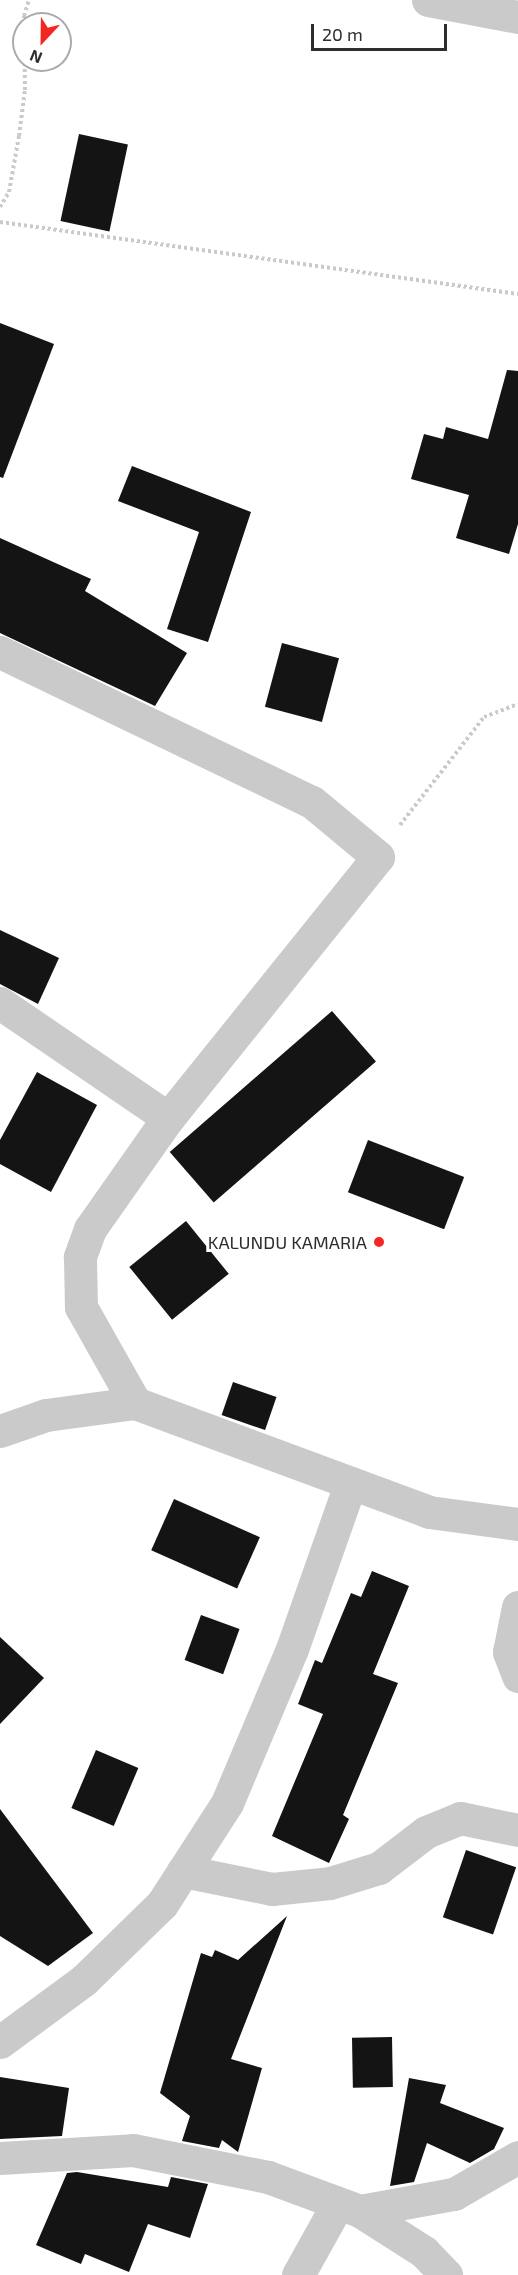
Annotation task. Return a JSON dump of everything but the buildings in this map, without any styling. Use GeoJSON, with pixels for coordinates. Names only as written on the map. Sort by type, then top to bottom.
{"type":"FeatureCollection","features":[{"type":"Feature","properties":{"kind":"street"},"geometry":{"type":"LineString","coordinates":[[428,0],[518,17]]}},
{"type":"Feature","properties":{"kind":"street"},"geometry":{"type":"LineString","coordinates":[[0,652],[312,802],[378,857],[168,1118],[90,1229],[80,1257],[81,1307],[135,1403]]}},
{"type":"Feature","properties":{"kind":"street"},"geometry":{"type":"LineString","coordinates":[[0,1003],[168,1118]]}},
{"type":"Feature","properties":{"kind":"street"},"geometry":{"type":"LineString","coordinates":[[0,1431],[46,1415],[135,1403],[429,1512],[518,1524]]}},
{"type":"Feature","properties":{"kind":"street"},"geometry":{"type":"LineString","coordinates":[[0,2042],[84,1980],[162,1904],[227,1803],[292,1649],[350,1484]]}},
{"type":"Feature","properties":{"kind":"street"},"geometry":{"type":"LineString","coordinates":[[518,1607],[510,1652],[518,1676]]}},
{"type":"Feature","properties":{"kind":"street"},"geometry":{"type":"LineString","coordinates":[[183,1870],[272,1889],[330,1883],[379,1868],[426,1832],[460,1818],[518,1830]]}},
{"type":"Feature","properties":{"kind":"street"},"geometry":{"type":"LineString","coordinates":[[0,2158],[133,2150],[268,2177],[349,2207],[424,2252],[446,2275]]}},
{"type":"Feature","properties":{"kind":"street"},"geometry":{"type":"LineString","coordinates":[[297,2275],[349,2207],[454,2194],[518,2157]]}},
{"type":"Feature","properties":{"kind":"path"},"geometry":{"type":"LineString","coordinates":[[0,207],[9,192],[19,136],[25,90],[24,16],[29,0]]}},
{"type":"Feature","properties":{"kind":"path"},"geometry":{"type":"LineString","coordinates":[[0,222],[518,294]]}},
{"type":"Feature","properties":{"kind":"path"},"geometry":{"type":"LineString","coordinates":[[378,857],[484,717],[518,704]]}},
{"type":"Feature","properties":{"kind":"place","name":"KALUNDU KAMARIA"},"geometry":{"type":"Point","coordinates":[379,1242]}}]}
